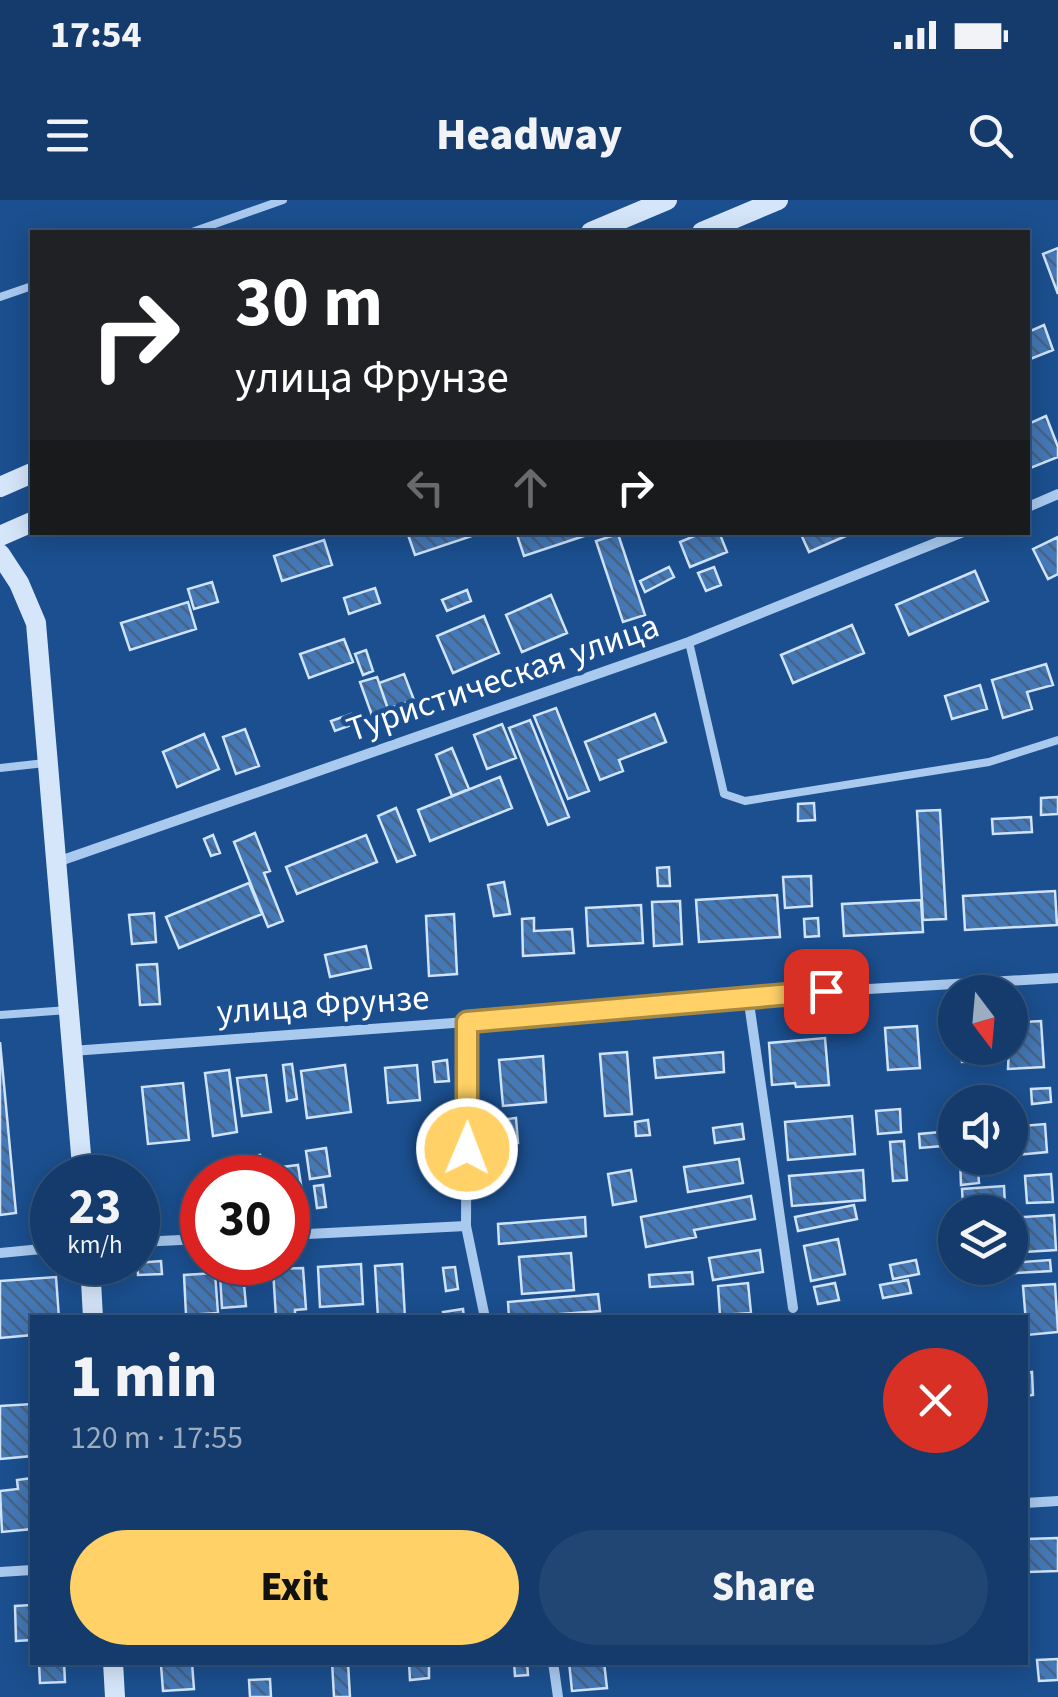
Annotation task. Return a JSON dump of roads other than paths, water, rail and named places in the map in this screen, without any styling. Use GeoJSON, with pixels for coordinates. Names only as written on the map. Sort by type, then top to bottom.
{"type":"FeatureCollection","features":[{"type":"Feature","properties":{"kind":"street"},"geometry":{"type":"LineString","coordinates":[[596,230],[667,200]]}},
{"type":"Feature","properties":{"kind":"street"},"geometry":{"type":"LineString","coordinates":[[707,230],[778,200]]}},
{"type":"Feature","properties":{"kind":"street"},"geometry":{"type":"LineString","coordinates":[[0,487],[30,474]]}},
{"type":"Feature","properties":{"kind":"street"},"geometry":{"type":"LineString","coordinates":[[1030,505],[1058,494]]}},
{"type":"Feature","properties":{"kind":"street"},"geometry":{"type":"LineString","coordinates":[[0,536],[30,523]]}},
{"type":"Feature","properties":{"kind":"street","name":"Туристическая улица"},"geometry":{"type":"LineString","coordinates":[[56,862],[689,642],[956,535]]}},
{"type":"Feature","properties":{"kind":"street"},"geometry":{"type":"LineString","coordinates":[[0,554],[20,583],[36,624],[80,1155]]}},
{"type":"Feature","properties":{"kind":"street","name":"улица Фрунзе"},"geometry":{"type":"LineString","coordinates":[[71,1051],[467,1022],[748,996],[1058,978]]}},
{"type":"Feature","properties":{"kind":"street"},"geometry":{"type":"LineString","coordinates":[[748,996],[793,1308]]}},
{"type":"Feature","properties":{"kind":"street"},"geometry":{"type":"LineString","coordinates":[[467,1022],[466,1226],[485,1315]]}},
{"type":"Feature","properties":{"kind":"street"},"geometry":{"type":"LineString","coordinates":[[310,1234],[466,1226]]}},
{"type":"Feature","properties":{"kind":"street"},"geometry":{"type":"LineString","coordinates":[[0,1253],[30,1250]]}},
{"type":"Feature","properties":{"kind":"street"},"geometry":{"type":"LineString","coordinates":[[91,1285],[93,1315]]}},
{"type":"Feature","properties":{"kind":"street"},"geometry":{"type":"LineString","coordinates":[[1028,1503],[1058,1501]]}},
{"type":"Feature","properties":{"kind":"street"},"geometry":{"type":"LineString","coordinates":[[0,1572],[30,1570]]}},
{"type":"Feature","properties":{"kind":"street"},"geometry":{"type":"LineString","coordinates":[[113,1665],[115,1697]]}},
{"type":"Feature","properties":{"kind":"street"},"geometry":{"type":"LineString","coordinates":[[553,1665],[558,1697]]}},
{"type":"Feature","properties":{"kind":"lane"},"geometry":{"type":"LineString","coordinates":[[198,230],[283,200]]}},
{"type":"Feature","properties":{"kind":"lane"},"geometry":{"type":"LineString","coordinates":[[0,297],[30,287]]}},
{"type":"Feature","properties":{"kind":"lane"},"geometry":{"type":"LineString","coordinates":[[689,642],[724,794],[745,801],[989,762],[1058,740]]}},
{"type":"Feature","properties":{"kind":"lane"},"geometry":{"type":"LineString","coordinates":[[0,768],[48,762]]}},
{"type":"Feature","properties":{"kind":"lane"},"geometry":{"type":"LineString","coordinates":[[0,1014],[68,1010]]}}]}
